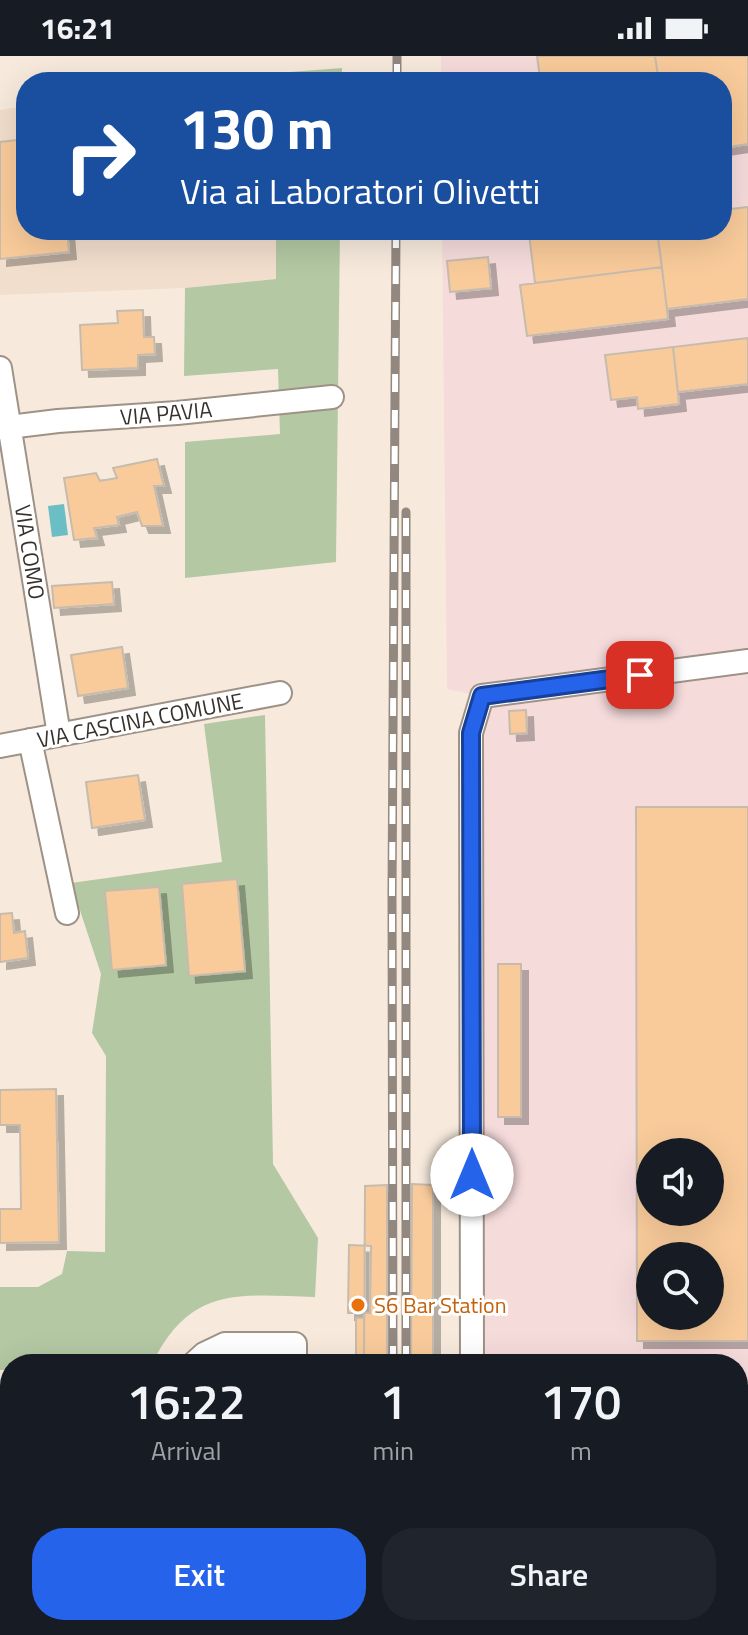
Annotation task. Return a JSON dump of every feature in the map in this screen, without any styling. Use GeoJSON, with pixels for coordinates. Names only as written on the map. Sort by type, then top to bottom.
{"type":"FeatureCollection","features":[{"type":"Feature","properties":{"kind":"street","name":"VIA COMO"},"geometry":{"type":"LineString","coordinates":[[0,368],[4,427],[14,452],[59,735]]}},
{"type":"Feature","properties":{"kind":"street","name":"VIA PAVIA"},"geometry":{"type":"LineString","coordinates":[[4,427],[332,397]]}},
{"type":"Feature","properties":{"kind":"street"},"geometry":{"type":"LineString","coordinates":[[472,1354],[471,733],[482,696],[748,661]]}},
{"type":"Feature","properties":{"kind":"street","name":"VIA CASCINA COMUNE"},"geometry":{"type":"LineString","coordinates":[[0,746],[280,693]]}},
{"type":"Feature","properties":{"kind":"street"},"geometry":{"type":"LineString","coordinates":[[30,740],[67,913]]}},
{"type":"Feature","properties":{"kind":"street"},"geometry":{"type":"LineString","coordinates":[[204,1354],[225,1344],[295,1344],[295,1354]]}},
{"type":"Feature","properties":{"kind":"shaded area"},"geometry":{"type":"Polygon","coordinates":[[[441,56],[748,56],[748,1354],[472,1354],[481,696],[447,689],[442,240],[732,240],[732,72],[441,72],[441,56]]]}},
{"type":"Feature","properties":{"kind":"shaded area"},"geometry":{"type":"Polygon","coordinates":[[[16,108],[16,240],[276,240],[276,279],[185,288],[0,295],[0,110],[16,108]]]}},
{"type":"Feature","properties":{"kind":"green space"},"geometry":{"type":"Polygon","coordinates":[[[342,68],[342,72],[290,72],[342,68]]]}},
{"type":"Feature","properties":{"kind":"green space"},"geometry":{"type":"Polygon","coordinates":[[[276,240],[340,240],[336,562],[185,578],[185,442],[280,434],[278,369],[184,376],[185,288],[276,279],[276,240]]]}},
{"type":"Feature","properties":{"kind":"green space"},"geometry":{"type":"Polygon","coordinates":[[[265,715],[273,1164],[318,1238],[315,1297],[240,1296],[220,1300],[183,1320],[158,1354],[0,1354],[0,1287],[38,1287],[62,1274],[67,1251],[105,1252],[106,1056],[92,1033],[101,974],[71,883],[222,862],[204,724],[265,715]]]}},
{"type":"Feature","properties":{"kind":"water"},"geometry":{"type":"Polygon","coordinates":[[[64,504],[68,535],[52,537],[48,506],[64,504]]]}},
{"type":"Feature","properties":{"kind":"building"},"geometry":{"type":"Polygon","coordinates":[[[537,56],[655,56],[657,72],[539,72],[537,56]]]}},
{"type":"Feature","properties":{"kind":"building"},"geometry":{"type":"Polygon","coordinates":[[[655,56],[748,56],[748,144],[732,146],[732,72],[657,72],[655,56]]]}},
{"type":"Feature","properties":{"kind":"building"},"geometry":{"type":"Polygon","coordinates":[[[16,140],[16,240],[68,240],[69,252],[0,259],[0,142],[16,140]]]}},
{"type":"Feature","properties":{"kind":"building"},"geometry":{"type":"Polygon","coordinates":[[[748,207],[748,299],[667,309],[658,240],[732,240],[732,209],[748,207]]]}},
{"type":"Feature","properties":{"kind":"building"},"geometry":{"type":"Polygon","coordinates":[[[530,240],[658,240],[662,267],[535,283],[530,240]]]}},
{"type":"Feature","properties":{"kind":"building"},"geometry":{"type":"Polygon","coordinates":[[[488,257],[491,288],[450,292],[447,261],[488,257]]]}},
{"type":"Feature","properties":{"kind":"building"},"geometry":{"type":"Polygon","coordinates":[[[662,267],[668,319],[527,336],[520,285],[662,267]]]}},
{"type":"Feature","properties":{"kind":"building"},"geometry":{"type":"Polygon","coordinates":[[[143,310],[144,337],[154,337],[155,354],[138,355],[138,368],[82,370],[80,325],[118,323],[117,311],[143,310]]]}},
{"type":"Feature","properties":{"kind":"building"},"geometry":{"type":"Polygon","coordinates":[[[748,338],[748,384],[678,392],[673,347],[748,338]]]}},
{"type":"Feature","properties":{"kind":"building"},"geometry":{"type":"Polygon","coordinates":[[[673,347],[679,404],[638,409],[637,397],[611,400],[605,355],[673,347]]]}},
{"type":"Feature","properties":{"kind":"building"},"geometry":{"type":"Polygon","coordinates":[[[157,459],[164,486],[154,486],[163,526],[142,526],[137,512],[117,517],[119,525],[94,528],[97,538],[74,540],[64,478],[96,473],[100,481],[117,478],[113,468],[157,459]]]}},
{"type":"Feature","properties":{"kind":"building"},"geometry":{"type":"Polygon","coordinates":[[[112,582],[114,604],[54,608],[52,586],[112,582]]]}},
{"type":"Feature","properties":{"kind":"building"},"geometry":{"type":"Polygon","coordinates":[[[122,647],[128,688],[78,696],[71,655],[122,647]]]}},
{"type":"Feature","properties":{"kind":"building"},"geometry":{"type":"Polygon","coordinates":[[[526,710],[527,733],[510,734],[509,711],[526,710]]]}},
{"type":"Feature","properties":{"kind":"building"},"geometry":{"type":"Polygon","coordinates":[[[138,775],[145,820],[92,828],[86,782],[138,775]]]}},
{"type":"Feature","properties":{"kind":"building"},"geometry":{"type":"Polygon","coordinates":[[[636,807],[748,807],[748,1341],[637,1341],[637,1330],[724,1330],[724,1242],[637,1242],[637,1226],[724,1226],[724,1138],[637,1138],[636,807]]]}},
{"type":"Feature","properties":{"kind":"building"},"geometry":{"type":"Polygon","coordinates":[[[237,879],[245,971],[189,976],[182,884],[237,879]]]}},
{"type":"Feature","properties":{"kind":"building"},"geometry":{"type":"Polygon","coordinates":[[[159,887],[166,965],[112,970],[105,891],[159,887]]]}},
{"type":"Feature","properties":{"kind":"building"},"geometry":{"type":"Polygon","coordinates":[[[12,913],[14,933],[25,931],[28,958],[0,962],[0,914],[12,913]]]}},
{"type":"Feature","properties":{"kind":"building"},"geometry":{"type":"Polygon","coordinates":[[[498,964],[521,964],[521,1117],[498,1117],[498,964]]]}},
{"type":"Feature","properties":{"kind":"building"},"geometry":{"type":"Polygon","coordinates":[[[56,1089],[59,1242],[0,1243],[0,1209],[21,1209],[20,1125],[0,1125],[0,1090],[56,1089]]]}},
{"type":"Feature","properties":{"kind":"building"},"geometry":{"type":"Polygon","coordinates":[[[412,1184],[433,1185],[433,1354],[411,1354],[412,1184]]]}},
{"type":"Feature","properties":{"kind":"building"},"geometry":{"type":"Polygon","coordinates":[[[387,1185],[387,1354],[364,1354],[365,1186],[387,1185]]]}},
{"type":"Feature","properties":{"kind":"building"},"geometry":{"type":"Polygon","coordinates":[[[349,1245],[371,1246],[370,1313],[348,1313],[349,1245]]]}},
{"type":"Feature","properties":{"kind":"building"},"geometry":{"type":"Polygon","coordinates":[[[356,1318],[364,1318],[364,1354],[356,1354],[356,1318]]]}},
{"type":"Feature","properties":{"kind":"railway"},"geometry":{"type":"LineString","coordinates":[[397,56],[397,72]]}},
{"type":"Feature","properties":{"kind":"railway"},"geometry":{"type":"LineString","coordinates":[[393,1354],[396,240]]}},
{"type":"Feature","properties":{"kind":"railway"},"geometry":{"type":"LineString","coordinates":[[406,512],[406,1354]]}},
{"type":"Feature","properties":{"kind":"place","name":"S6 Bar Station"},"geometry":{"type":"Point","coordinates":[358,1305]}},
{"type":"Feature","properties":{"kind":"route"},"geometry":{"type":"LineString","coordinates":[[472,1175],[471,733],[482,696],[640,675]]}}]}
